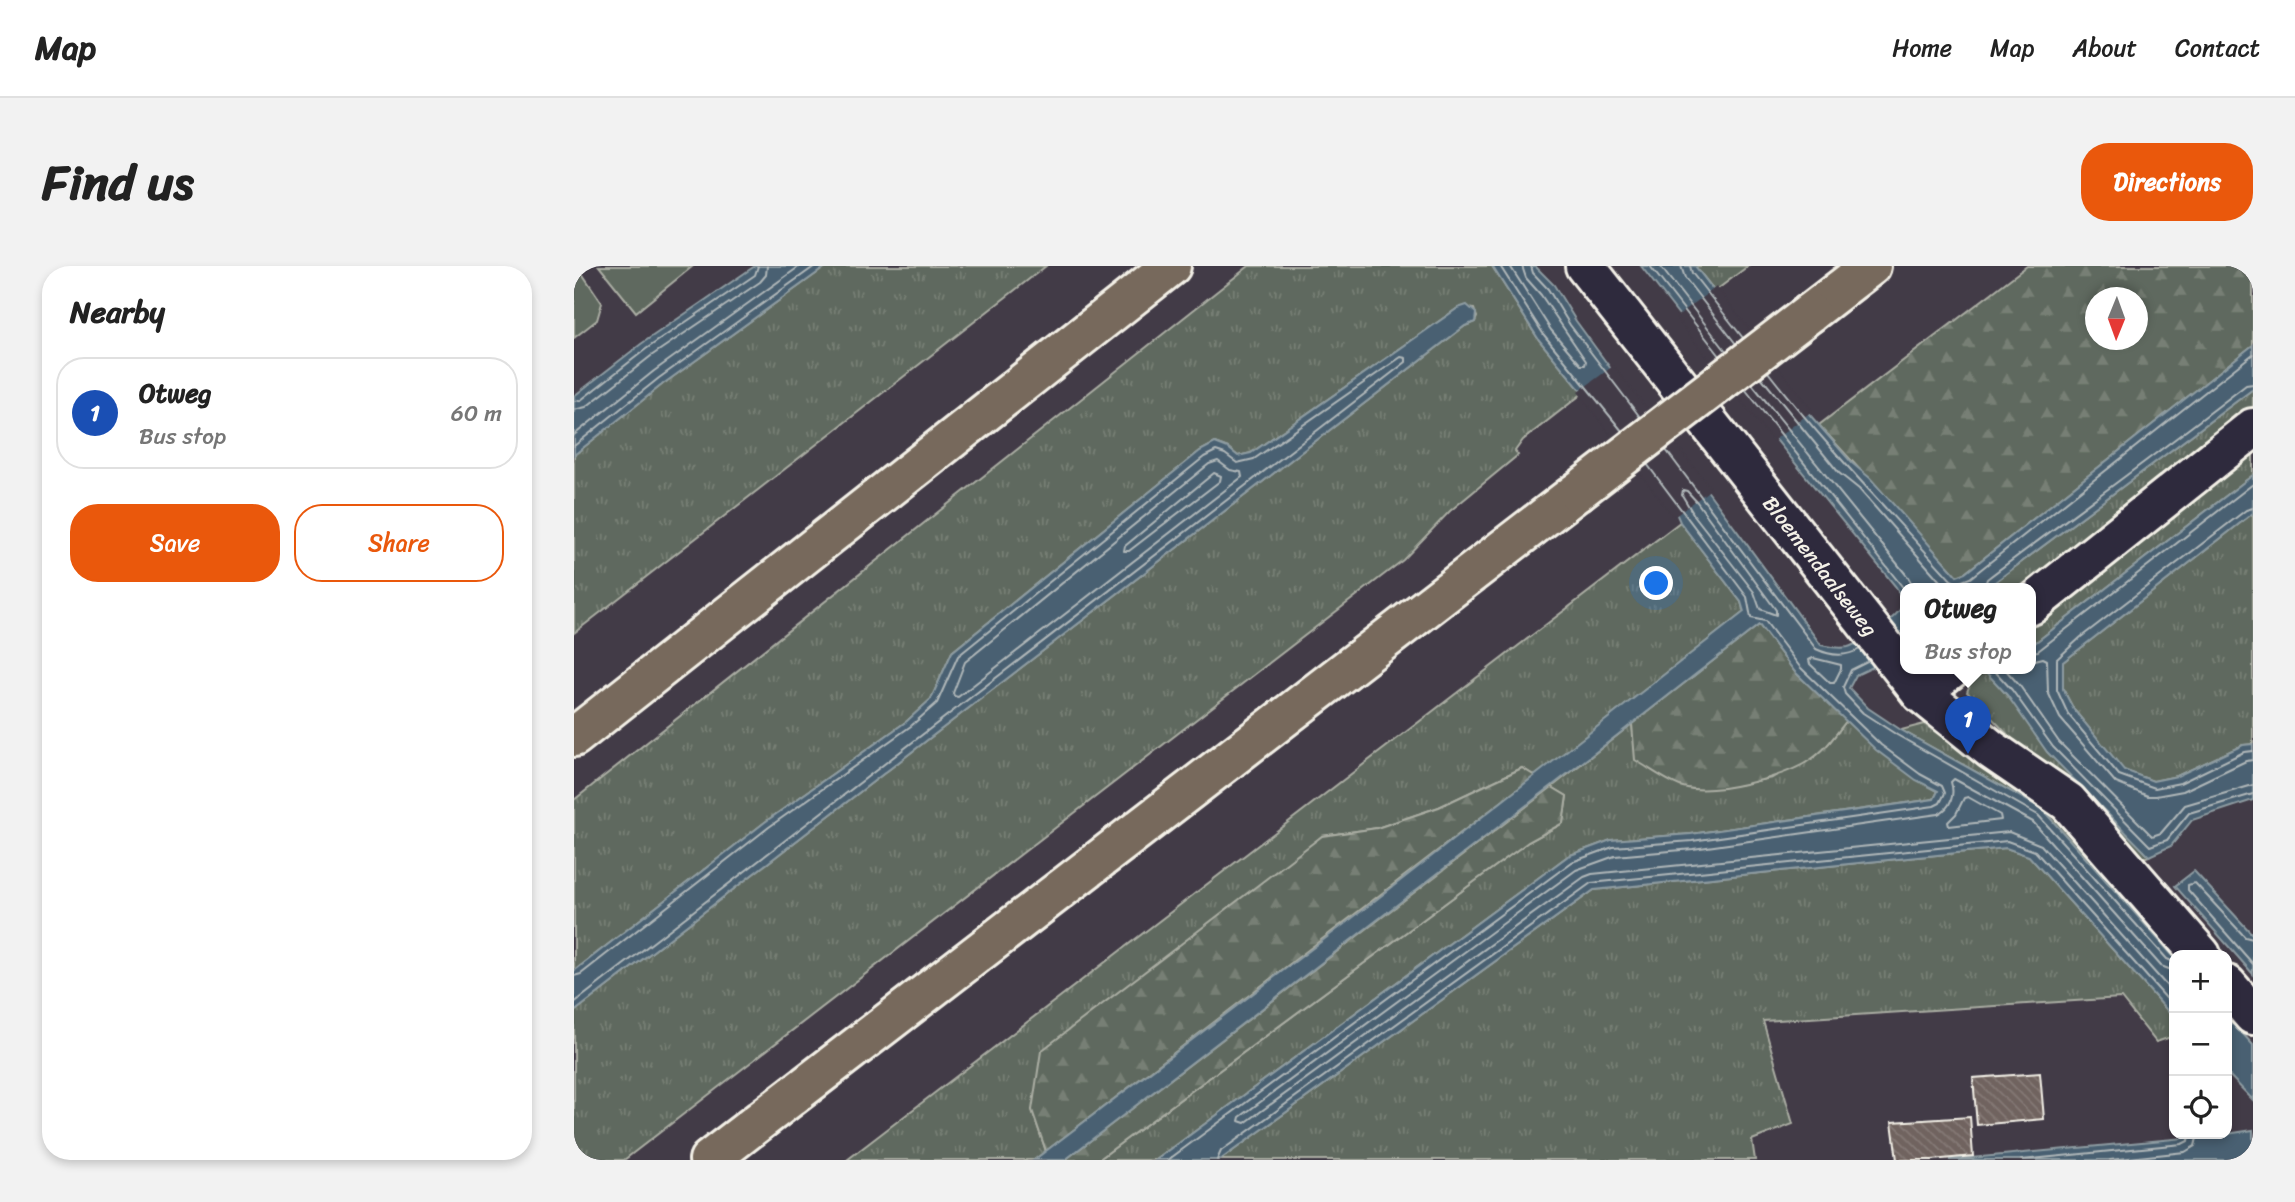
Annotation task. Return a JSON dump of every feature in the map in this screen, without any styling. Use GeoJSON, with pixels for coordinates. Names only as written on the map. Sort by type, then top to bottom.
{"type":"FeatureCollection","features":[{"type":"Feature","properties":{"kind":"highway"},"geometry":{"type":"LineString","coordinates":[[574,737],[1171,266]]}},
{"type":"Feature","properties":{"kind":"highway"},"geometry":{"type":"LineString","coordinates":[[709,1160],[1871,266]]}},
{"type":"Feature","properties":{"kind":"street","name":"Bloemendaalseweg"},"geometry":{"type":"LineString","coordinates":[[1585,266],[1900,667]]}},
{"type":"Feature","properties":{"kind":"street"},"geometry":{"type":"LineString","coordinates":[[2036,601],[2253,428]]}},
{"type":"Feature","properties":{"kind":"street","name":"Bloemendaalseweg"},"geometry":{"type":"LineString","coordinates":[[1906,674],[1921,693],[1992,750],[2068,802],[2197,950]]}},
{"type":"Feature","properties":{"kind":"street"},"geometry":{"type":"LineString","coordinates":[[1921,693],[1945,674]]}},
{"type":"Feature","properties":{"kind":"street"},"geometry":{"type":"LineString","coordinates":[[2232,991],[2253,1015]]}},
{"type":"Feature","properties":{"kind":"green space"},"geometry":{"type":"Polygon","coordinates":[[[574,266],[577,266],[602,303],[597,320],[574,338],[574,266]]]}},
{"type":"Feature","properties":{"kind":"green space"},"geometry":{"type":"Polygon","coordinates":[[[599,266],[693,266],[636,312],[599,266]]]}},
{"type":"Feature","properties":{"kind":"green space"},"geometry":{"type":"Polygon","coordinates":[[[827,266],[1046,266],[574,633],[574,455],[663,384],[827,266]]]}},
{"type":"Feature","properties":{"kind":"green space"},"geometry":{"type":"Polygon","coordinates":[[[1249,266],[1492,266],[1539,340],[1583,393],[1523,440],[1515,451],[1518,455],[1450,511],[1403,560],[624,1160],[574,1160],[574,1012],[1465,326],[1475,322],[1477,317],[1474,309],[1458,308],[1251,453],[1238,456],[1215,443],[1200,451],[952,652],[931,699],[907,721],[765,822],[574,971],[574,800],[1249,266]]]}},
{"type":"Feature","properties":{"kind":"green space"},"geometry":{"type":"Polygon","coordinates":[[[1695,266],[1748,266],[1715,291],[1695,266]]]}},
{"type":"Feature","properties":{"kind":"green space"},"geometry":{"type":"Polygon","coordinates":[[[2027,266],[2253,266],[2253,345],[1965,573],[1957,576],[1819,425],[2027,266]]]}},
{"type":"Feature","properties":{"kind":"green space"},"geometry":{"type":"Polygon","coordinates":[[[2253,389],[2253,475],[2036,642],[2036,583],[1994,583],[2253,389]]]}},
{"type":"Feature","properties":{"kind":"green space"},"geometry":{"type":"Polygon","coordinates":[[[2253,513],[2253,744],[2243,745],[2177,776],[2153,781],[2123,770],[2074,710],[2063,689],[2063,662],[2253,513]]]}},
{"type":"Feature","properties":{"kind":"green space"},"geometry":{"type":"Polygon","coordinates":[[[1680,522],[1741,602],[1744,612],[1535,776],[1522,768],[1439,807],[1377,828],[1322,836],[1032,1110],[1046,1151],[1034,1160],[847,1160],[1680,522]]]}},
{"type":"Feature","properties":{"kind":"green space"},"geometry":{"type":"Polygon","coordinates":[[[1759,625],[1795,672],[1847,720],[1825,747],[1810,760],[1784,773],[1712,789],[1677,785],[1635,760],[1632,724],[1759,625]]]}},
{"type":"Feature","properties":{"kind":"green space"},"geometry":{"type":"Polygon","coordinates":[[[1974,674],[1989,674],[2149,856],[2137,860],[2034,762],[1967,692],[1974,674]]]}},
{"type":"Feature","properties":{"kind":"green space"},"geometry":{"type":"Polygon","coordinates":[[[1847,720],[1901,767],[1938,791],[1934,799],[1691,834],[1611,840],[1568,856],[1156,1160],[1098,1160],[1528,842],[1563,823],[1567,796],[1552,787],[1632,724],[1636,760],[1719,788],[1772,778],[1829,743],[1847,720]]]}},
{"type":"Feature","properties":{"kind":"green space"},"geometry":{"type":"Polygon","coordinates":[[[1924,724],[1962,751],[2045,799],[2185,950],[2169,951],[2042,809],[1901,730],[1924,724]]]}},
{"type":"Feature","properties":{"kind":"green space"},"geometry":{"type":"Polygon","coordinates":[[[1522,768],[1535,776],[1046,1151],[1032,1110],[1041,1051],[1322,836],[1377,828],[1439,807],[1522,768]]]}},
{"type":"Feature","properties":{"kind":"green space"},"geometry":{"type":"Polygon","coordinates":[[[1552,787],[1567,796],[1563,823],[1528,842],[1098,1160],[1065,1160],[1552,787]]]}},
{"type":"Feature","properties":{"kind":"green space"},"geometry":{"type":"Polygon","coordinates":[[[2006,848],[2029,856],[2169,1012],[2169,1038],[2156,1042],[2121,998],[1763,1021],[1793,1124],[1752,1140],[1755,1160],[1220,1160],[1594,890],[2006,848]]]}},
{"type":"Feature","properties":{"kind":"water"},"geometry":{"type":"Polygon","coordinates":[[[755,266],[827,266],[663,384],[574,455],[574,396],[641,344],[755,266]]]}},
{"type":"Feature","properties":{"kind":"water"},"geometry":{"type":"Polygon","coordinates":[[[1492,266],[1535,266],[1554,285],[1611,369],[1709,493],[1821,645],[1848,647],[1885,624],[1900,609],[1900,654],[1856,675],[1849,688],[1868,708],[1901,730],[2042,809],[2169,951],[2169,1012],[2029,856],[2006,848],[1594,890],[1220,1160],[1156,1160],[1568,856],[1611,840],[1691,834],[1934,799],[1938,791],[1916,780],[1876,750],[1795,672],[1759,625],[1065,1160],[1034,1160],[1368,906],[1744,612],[1741,602],[1583,393],[1539,340],[1492,266]]]}},
{"type":"Feature","properties":{"kind":"water"},"geometry":{"type":"Polygon","coordinates":[[[1641,266],[1695,266],[1810,415],[1957,576],[1965,573],[2253,345],[2253,389],[1994,583],[1900,583],[1900,596],[1896,587],[1777,441],[1641,266]]]}},
{"type":"Feature","properties":{"kind":"water"},"geometry":{"type":"Polygon","coordinates":[[[1467,305],[1476,313],[1475,322],[1465,326],[574,1012],[574,971],[765,822],[907,721],[931,699],[952,652],[1200,451],[1215,443],[1238,456],[1251,453],[1458,308],[1467,305]]]}},
{"type":"Feature","properties":{"kind":"water"},"geometry":{"type":"Polygon","coordinates":[[[2253,475],[2253,513],[2063,662],[2063,689],[2074,710],[2124,770],[2153,781],[2177,776],[2243,745],[2253,744],[2253,800],[2192,820],[2171,846],[2149,856],[2047,752],[2007,695],[1988,674],[2036,674],[2036,642],[2253,475]]]}},
{"type":"Feature","properties":{"kind":"water"},"geometry":{"type":"Polygon","coordinates":[[[2194,871],[2253,935],[2253,974],[2232,950],[2175,886],[2194,871]]]}},
{"type":"Feature","properties":{"kind":"water"},"geometry":{"type":"Polygon","coordinates":[[[2232,1024],[2253,1045],[2253,1100],[2232,1078],[2232,1024]]]}},
{"type":"Feature","properties":{"kind":"water"},"geometry":{"type":"Polygon","coordinates":[[[2253,1130],[2253,1160],[1949,1160],[2174,1139],[2232,1139],[2232,1133],[2253,1130]]]}},
{"type":"Feature","properties":{"kind":"pier"},"geometry":{"type":"Polygon","coordinates":[[[1716,287],[1812,411],[1773,441],[1676,317],[1716,287]]]}},
{"type":"Feature","properties":{"kind":"pier"},"geometry":{"type":"Polygon","coordinates":[[[1613,366],[1711,489],[1674,517],[1578,392],[1613,366]]]}},
{"type":"Feature","properties":{"kind":"building"},"geometry":{"type":"Polygon","coordinates":[[[2040,1073],[2044,1119],[1977,1125],[1973,1078],[2040,1073]]]}},
{"type":"Feature","properties":{"kind":"building"},"geometry":{"type":"Polygon","coordinates":[[[1970,1117],[1973,1156],[1897,1160],[1892,1122],[1970,1117]]]}},
{"type":"Feature","properties":{"kind":"place","name":"Otweg"},"geometry":{"type":"Point","coordinates":[1968,754]}}]}
